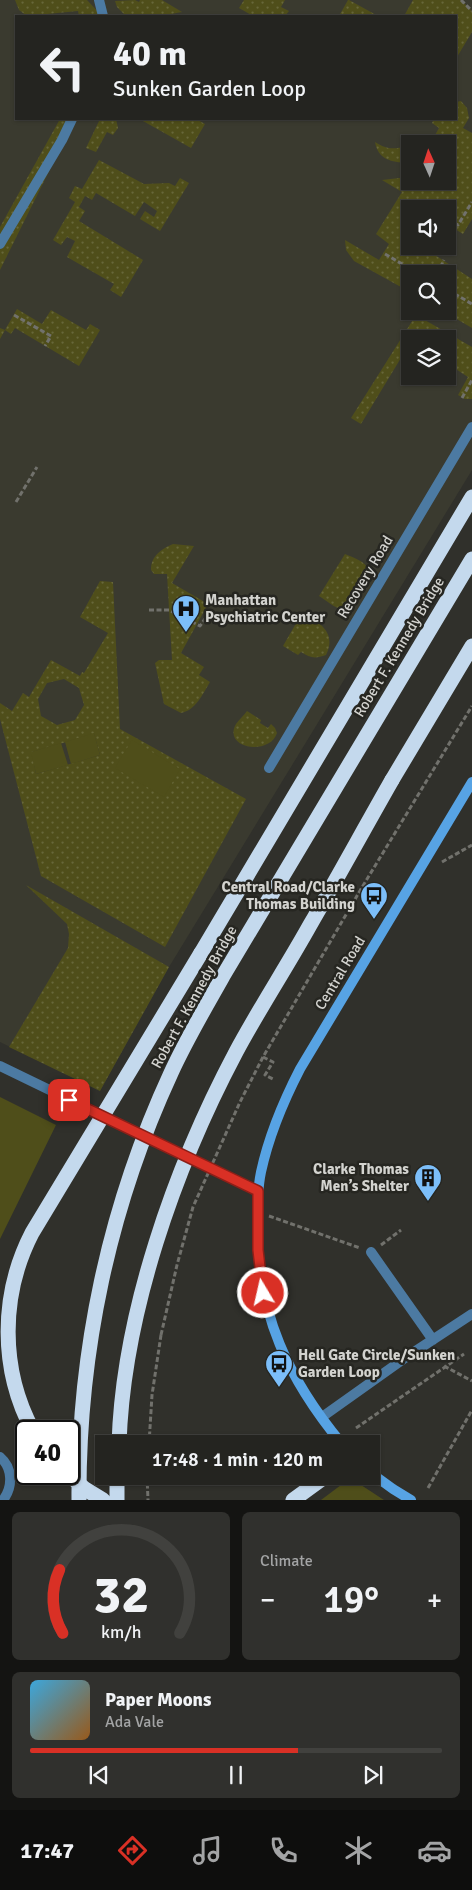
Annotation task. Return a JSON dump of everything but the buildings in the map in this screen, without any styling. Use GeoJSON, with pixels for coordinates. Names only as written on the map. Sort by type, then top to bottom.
{"type":"FeatureCollection","features":[{"type":"Feature","properties":{"kind":"highway"},"geometry":{"type":"LineString","coordinates":[[27,1420],[14,1390],[8,1367],[6,1344],[6,1322],[10,1292],[25,1247],[472,497]]}},
{"type":"Feature","properties":{"kind":"highway","name":"Robert F. Kennedy Bridge"},"geometry":{"type":"LineString","coordinates":[[79,1500],[80,1427],[89,1344],[98,1295],[124,1195],[154,1110],[183,1048],[223,976],[472,559]]}},
{"type":"Feature","properties":{"kind":"highway"},"geometry":{"type":"LineString","coordinates":[[120,1435],[124,1380],[144,1283],[158,1238],[192,1145],[236,1052],[392,780],[472,646]]}},
{"type":"Feature","properties":{"kind":"highway"},"geometry":{"type":"LineString","coordinates":[[80,1485],[101,1499]]}},
{"type":"Feature","properties":{"kind":"highway"},"geometry":{"type":"LineString","coordinates":[[117,1500],[118,1485]]}},
{"type":"Feature","properties":{"kind":"highway"},"geometry":{"type":"LineString","coordinates":[[293,1500],[314,1485]]}},
{"type":"Feature","properties":{"kind":"street"},"geometry":{"type":"LineString","coordinates":[[99,0],[103,15]]}},
{"type":"Feature","properties":{"kind":"street"},"geometry":{"type":"LineString","coordinates":[[0,244],[62,140],[72,120]]}},
{"type":"Feature","properties":{"kind":"street","name":"Recovery Road"},"geometry":{"type":"LineString","coordinates":[[269,768],[472,427]]}},
{"type":"Feature","properties":{"kind":"street","name":"Central Road"},"geometry":{"type":"LineString","coordinates":[[335,1435],[293,1373],[271,1324],[258,1264],[257,1212],[260,1174],[272,1131],[300,1069],[472,782]]}},
{"type":"Feature","properties":{"kind":"street"},"geometry":{"type":"LineString","coordinates":[[0,1066],[258,1191]]}},
{"type":"Feature","properties":{"kind":"street"},"geometry":{"type":"LineString","coordinates":[[371,1252],[433,1340]]}},
{"type":"Feature","properties":{"kind":"street"},"geometry":{"type":"LineString","coordinates":[[322,1417],[472,1314]]}},
{"type":"Feature","properties":{"kind":"street"},"geometry":{"type":"LineString","coordinates":[[0,1457],[7,1464],[10,1472],[9,1489],[3,1500]]}},
{"type":"Feature","properties":{"kind":"street"},"geometry":{"type":"LineString","coordinates":[[380,1479],[410,1500]]}},
{"type":"Feature","properties":{"kind":"path"},"geometry":{"type":"LineString","coordinates":[[461,0],[472,11]]}},
{"type":"Feature","properties":{"kind":"path"},"geometry":{"type":"LineString","coordinates":[[456,224],[458,225],[472,202]]}},
{"type":"Feature","properties":{"kind":"path"},"geometry":{"type":"LineString","coordinates":[[385,254],[404,265]]}},
{"type":"Feature","properties":{"kind":"path"},"geometry":{"type":"LineString","coordinates":[[442,265],[444,260]]}},
{"type":"Feature","properties":{"kind":"path"},"geometry":{"type":"LineString","coordinates":[[456,295],[472,304]]}},
{"type":"Feature","properties":{"kind":"path"},"geometry":{"type":"LineString","coordinates":[[14,315],[51,336],[45,346]]}},
{"type":"Feature","properties":{"kind":"path"},"geometry":{"type":"LineString","coordinates":[[462,398],[472,380]]}},
{"type":"Feature","properties":{"kind":"path"},"geometry":{"type":"LineString","coordinates":[[16,502],[37,467]]}},
{"type":"Feature","properties":{"kind":"path"},"geometry":{"type":"LineString","coordinates":[[149,610],[169,610],[200,626],[209,613],[223,621],[224,618]]}},
{"type":"Feature","properties":{"kind":"path"},"geometry":{"type":"LineString","coordinates":[[150,1435],[152,1395],[161,1336],[187,1224],[193,1207],[240,1102],[263,1057],[361,889],[472,706]]}},
{"type":"Feature","properties":{"kind":"path"},"geometry":{"type":"LineString","coordinates":[[442,862],[472,845]]}},
{"type":"Feature","properties":{"kind":"path"},"geometry":{"type":"LineString","coordinates":[[263,1057],[273,1062],[265,1075],[273,1079]]}},
{"type":"Feature","properties":{"kind":"path"},"geometry":{"type":"LineString","coordinates":[[257,1212],[371,1252],[402,1230]]}},
{"type":"Feature","properties":{"kind":"path"},"geometry":{"type":"LineString","coordinates":[[356,1428],[464,1354]]}},
{"type":"Feature","properties":{"kind":"path"},"geometry":{"type":"LineString","coordinates":[[444,1366],[472,1381]]}},
{"type":"Feature","properties":{"kind":"path"},"geometry":{"type":"LineString","coordinates":[[428,1488],[472,1410]]}},
{"type":"Feature","properties":{"kind":"path"},"geometry":{"type":"LineString","coordinates":[[147,1485],[148,1500]]}},
{"type":"Feature","properties":{"kind":"shaded area","name":"Manhattan Psychiatric Center"},"geometry":{"type":"Polygon","coordinates":[[[0,0],[472,0],[472,470],[169,967],[100,1091],[0,1042],[0,0]]]}},
{"type":"Feature","properties":{"kind":"shaded area"},"geometry":{"type":"Polygon","coordinates":[[[15,0],[87,0],[101,15],[79,15],[78,11],[26,15],[19,10],[15,0]]]}},
{"type":"Feature","properties":{"kind":"shaded area"},"geometry":{"type":"Polygon","coordinates":[[[135,0],[139,2],[140,0],[162,0],[182,12],[166,15],[125,15],[117,7],[115,1],[135,0]]]}},
{"type":"Feature","properties":{"kind":"shaded area"},"geometry":{"type":"Polygon","coordinates":[[[244,0],[285,0],[281,7],[289,11],[286,15],[251,15],[239,8],[244,0]]]}},
{"type":"Feature","properties":{"kind":"shaded area"},"geometry":{"type":"Polygon","coordinates":[[[349,0],[376,15],[340,15],[349,0]]]}},
{"type":"Feature","properties":{"kind":"shaded area"},"geometry":{"type":"Polygon","coordinates":[[[413,0],[461,0],[472,11],[472,32],[457,57],[457,15],[405,15],[413,0]]]}},
{"type":"Feature","properties":{"kind":"shaded area"},"geometry":{"type":"Polygon","coordinates":[[[461,101],[467,108],[469,118],[463,128],[472,133],[472,219],[463,234],[456,230],[456,200],[401,200],[401,255],[435,255],[450,265],[401,265],[401,287],[354,261],[346,250],[345,240],[379,260],[389,244],[376,234],[402,192],[382,180],[401,178],[401,190],[456,190],[456,135],[435,135],[439,128],[432,123],[434,120],[457,120],[457,102],[461,101]]]}},
{"type":"Feature","properties":{"kind":"shaded area"},"geometry":{"type":"Polygon","coordinates":[[[59,120],[73,120],[0,270],[0,227],[59,120]]]}},
{"type":"Feature","properties":{"kind":"shaded area"},"geometry":{"type":"Polygon","coordinates":[[[100,120],[116,120],[118,128],[113,135],[107,132],[96,152],[86,148],[100,120]]]}},
{"type":"Feature","properties":{"kind":"shaded area"},"geometry":{"type":"Polygon","coordinates":[[[198,120],[205,124],[191,148],[143,121],[198,120]]]}},
{"type":"Feature","properties":{"kind":"shaded area"},"geometry":{"type":"Polygon","coordinates":[[[375,142],[390,148],[401,147],[401,162],[391,161],[382,156],[375,142]]]}},
{"type":"Feature","properties":{"kind":"shaded area"},"geometry":{"type":"Polygon","coordinates":[[[99,160],[144,184],[169,183],[175,186],[180,178],[189,183],[160,231],[140,219],[145,211],[154,217],[157,211],[144,202],[135,216],[96,193],[92,200],[85,196],[79,207],[85,211],[79,221],[143,260],[121,297],[110,290],[114,284],[67,257],[75,241],[67,237],[61,245],[53,240],[75,202],[69,198],[75,186],[82,189],[99,160]]]}},
{"type":"Feature","properties":{"kind":"shaded area"},"geometry":{"type":"Polygon","coordinates":[[[456,269],[472,279],[472,328],[456,319],[456,269]]]}},
{"type":"Feature","properties":{"kind":"shaded area"},"geometry":{"type":"Polygon","coordinates":[[[17,309],[42,324],[51,310],[86,330],[90,324],[100,330],[79,366],[15,328],[11,334],[5,330],[17,309]]]}},
{"type":"Feature","properties":{"kind":"shaded area"},"geometry":{"type":"Polygon","coordinates":[[[413,320],[425,320],[442,330],[407,330],[413,320]]]}},
{"type":"Feature","properties":{"kind":"shaded area"},"geometry":{"type":"Polygon","coordinates":[[[0,328],[5,330],[0,339],[0,328]]]}},
{"type":"Feature","properties":{"kind":"shaded area"},"geometry":{"type":"Polygon","coordinates":[[[456,338],[472,347],[472,399],[465,399],[458,395],[468,377],[456,369],[456,338]]]}},
{"type":"Feature","properties":{"kind":"shaded area"},"geometry":{"type":"Polygon","coordinates":[[[401,339],[401,358],[361,424],[351,418],[401,339]]]}},
{"type":"Feature","properties":{"kind":"shaded area"},"geometry":{"type":"Polygon","coordinates":[[[173,544],[194,546],[172,583],[208,604],[181,653],[204,667],[199,675],[210,682],[195,705],[181,713],[164,704],[155,663],[159,660],[172,660],[167,574],[154,574],[151,570],[151,565],[158,554],[173,544]]]}},
{"type":"Feature","properties":{"kind":"shaded area"},"geometry":{"type":"Polygon","coordinates":[[[345,554],[364,564],[368,569],[368,573],[364,586],[356,599],[347,608],[340,609],[319,596],[345,554]]]}},
{"type":"Feature","properties":{"kind":"shaded area"},"geometry":{"type":"Polygon","coordinates":[[[100,581],[113,582],[120,729],[246,799],[165,947],[41,876],[0,719],[0,703],[12,711],[23,693],[29,697],[51,660],[80,676],[82,672],[84,673],[108,633],[80,617],[100,581]],[[64,679],[47,683],[38,699],[41,716],[57,725],[75,720],[84,705],[79,688],[64,679]],[[94,734],[32,752],[36,774],[100,755],[94,734]]]}},
{"type":"Feature","properties":{"kind":"shaded area"},"geometry":{"type":"Polygon","coordinates":[[[302,613],[320,624],[328,634],[329,647],[326,655],[313,657],[301,652],[298,655],[283,646],[302,613]]]}},
{"type":"Feature","properties":{"kind":"shaded area"},"geometry":{"type":"Polygon","coordinates":[[[247,711],[261,720],[260,723],[268,728],[271,724],[275,728],[277,733],[273,740],[266,745],[249,746],[241,744],[236,739],[233,733],[236,724],[247,711]]]}},
{"type":"Feature","properties":{"kind":"shaded area"},"geometry":{"type":"Polygon","coordinates":[[[94,733],[100,755],[71,764],[65,742],[94,733]]]}},
{"type":"Feature","properties":{"kind":"shaded area"},"geometry":{"type":"Polygon","coordinates":[[[132,740],[180,769],[164,797],[115,768],[132,740]]]}},
{"type":"Feature","properties":{"kind":"shaded area"},"geometry":{"type":"Polygon","coordinates":[[[61,743],[68,765],[36,774],[31,752],[61,743]]]}},
{"type":"Feature","properties":{"kind":"shaded area"},"geometry":{"type":"Polygon","coordinates":[[[26,885],[169,967],[100,1091],[9,1047],[68,948],[69,934],[67,924],[26,885]]]}},
{"type":"Feature","properties":{"kind":"shaded area"},"geometry":{"type":"Polygon","coordinates":[[[0,1097],[56,1125],[0,1239],[0,1097]]]}},
{"type":"Feature","properties":{"kind":"shaded area"},"geometry":{"type":"Polygon","coordinates":[[[341,1485],[361,1485],[384,1500],[321,1500],[341,1485]]]}},
{"type":"Feature","properties":{"kind":"place","name":"Manhattan Psychiatric Center"},"geometry":{"type":"Point","coordinates":[186,633]}},
{"type":"Feature","properties":{"kind":"place","name":"Central Road/Clarke Thomas Building"},"geometry":{"type":"Point","coordinates":[374,920]}},
{"type":"Feature","properties":{"kind":"place","name":"Clarke Thomas Men’s Shelter"},"geometry":{"type":"Point","coordinates":[428,1202]}},
{"type":"Feature","properties":{"kind":"place","name":"Hell Gate Circle/Sunken Garden Loop"},"geometry":{"type":"Point","coordinates":[279,1388]}},
{"type":"Feature","properties":{"kind":"route"},"geometry":{"type":"LineString","coordinates":[[69,1100],[258,1191],[258,1264],[263,1293]]}}]}
